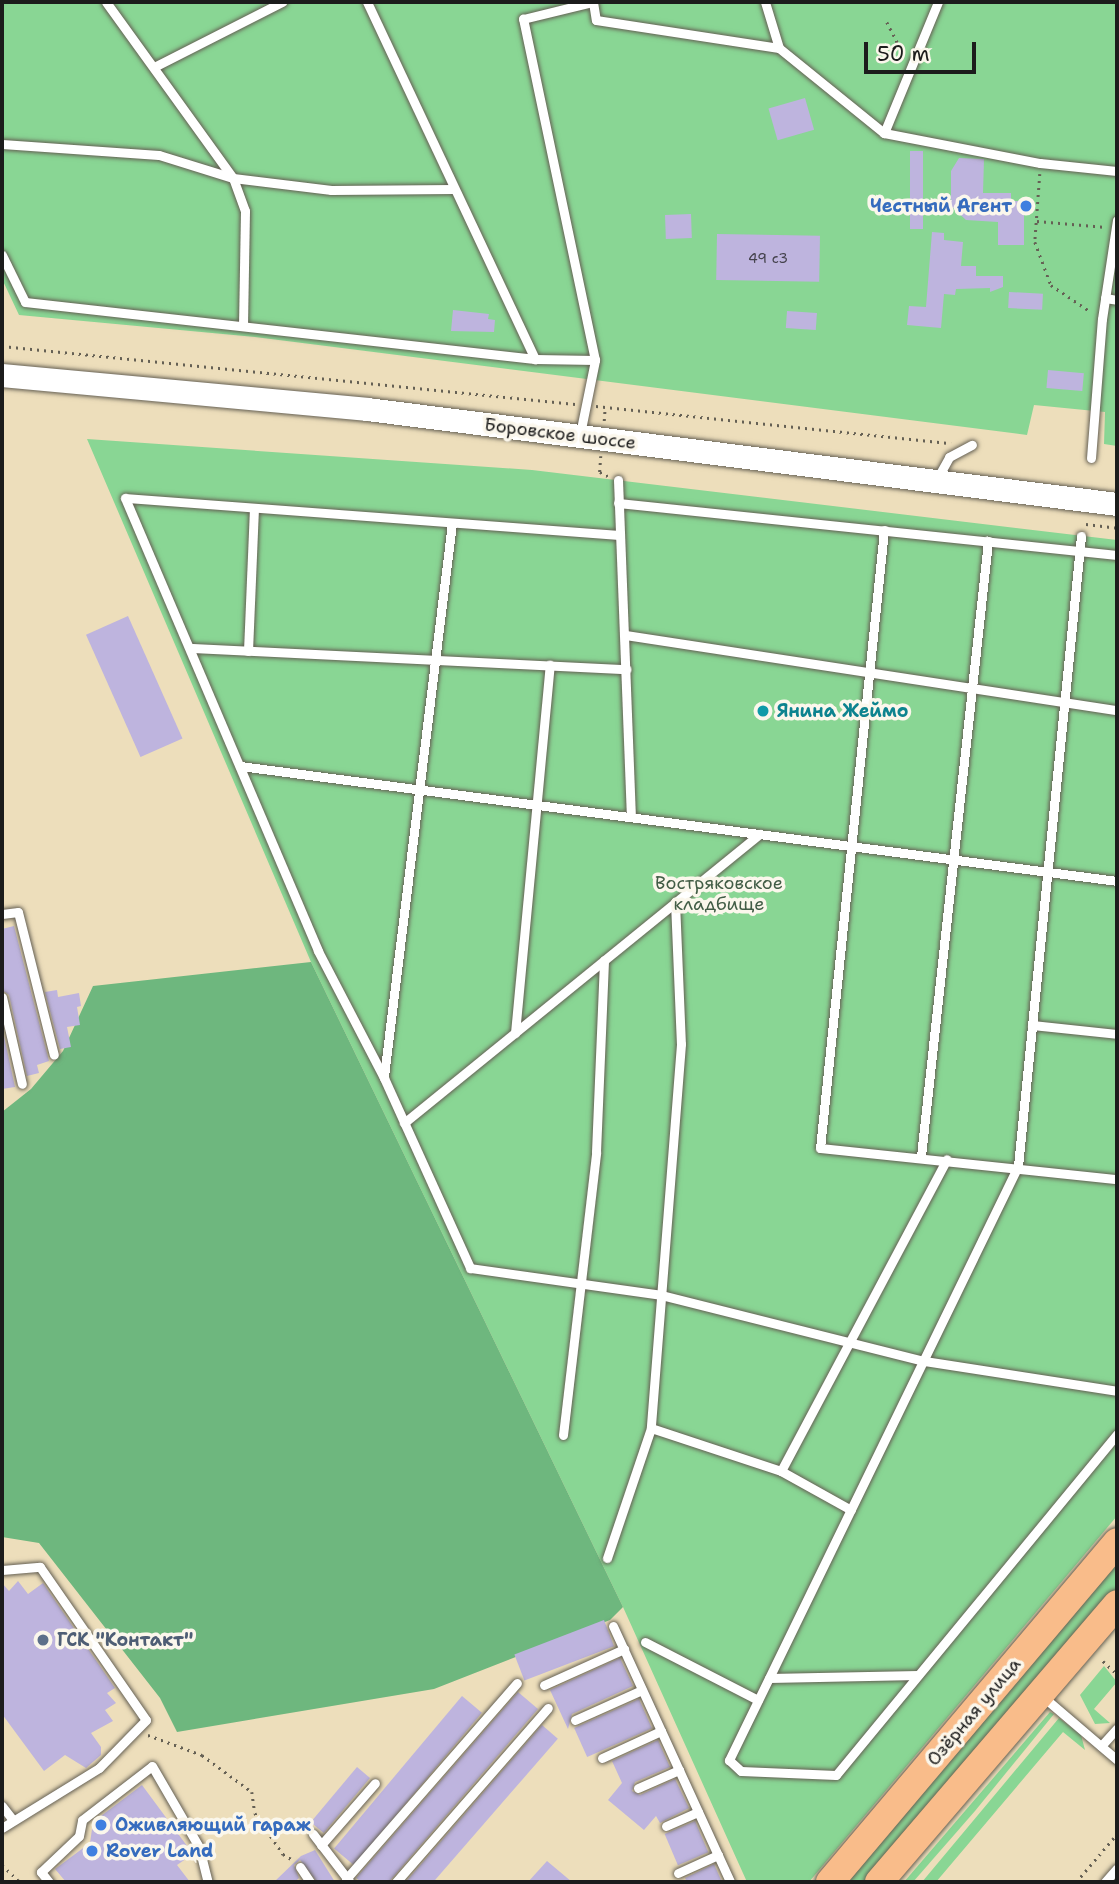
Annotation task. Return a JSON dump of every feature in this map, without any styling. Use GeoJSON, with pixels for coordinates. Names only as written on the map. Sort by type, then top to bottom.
{"type":"FeatureCollection","features":[{"type":"Feature","properties":{"kind":"main road","name":"Озёрная улица"},"geometry":{"type":"LineString","coordinates":[[831,1882],[1117,1542]]}},
{"type":"Feature","properties":{"kind":"main road"},"geometry":{"type":"LineString","coordinates":[[878,1882],[1117,1604]]}},
{"type":"Feature","properties":{"kind":"street","name":"Боровское шоссе"},"geometry":{"type":"LineString","coordinates":[[2,375],[247,396],[1117,504]]}},
{"type":"Feature","properties":{"kind":"lane"},"geometry":{"type":"LineString","coordinates":[[106,2],[233,178],[245,211],[243,326]]}},
{"type":"Feature","properties":{"kind":"lane"},"geometry":{"type":"LineString","coordinates":[[153,68],[282,2]]}},
{"type":"Feature","properties":{"kind":"lane"},"geometry":{"type":"LineString","coordinates":[[367,2],[453,189],[536,359]]}},
{"type":"Feature","properties":{"kind":"lane"},"geometry":{"type":"LineString","coordinates":[[579,436],[595,360],[523,19],[593,2],[596,20],[779,48],[884,133],[1040,163],[1117,171]]}},
{"type":"Feature","properties":{"kind":"lane"},"geometry":{"type":"LineString","coordinates":[[765,2],[779,48]]}},
{"type":"Feature","properties":{"kind":"lane"},"geometry":{"type":"LineString","coordinates":[[884,133],[938,2]]}},
{"type":"Feature","properties":{"kind":"lane"},"geometry":{"type":"LineString","coordinates":[[2,144],[159,155],[233,178],[331,190],[453,189]]}},
{"type":"Feature","properties":{"kind":"lane"},"geometry":{"type":"LineString","coordinates":[[1091,457],[1102,319],[1117,224]]}},
{"type":"Feature","properties":{"kind":"lane"},"geometry":{"type":"LineString","coordinates":[[2,255],[24,302],[536,359],[595,360]]}},
{"type":"Feature","properties":{"kind":"lane"},"geometry":{"type":"LineString","coordinates":[[1105,298],[1117,300]]}},
{"type":"Feature","properties":{"kind":"lane"},"geometry":{"type":"LineString","coordinates":[[936,481],[949,457],[972,445]]}},
{"type":"Feature","properties":{"kind":"lane"},"geometry":{"type":"LineString","coordinates":[[618,480],[618,535],[625,635],[631,817]]}},
{"type":"Feature","properties":{"kind":"lane"},"geometry":{"type":"LineString","coordinates":[[618,535],[125,498],[192,648],[318,951],[383,1078],[470,1268],[580,1287],[661,1295],[925,1361],[1117,1391]]}},
{"type":"Feature","properties":{"kind":"lane"},"geometry":{"type":"LineString","coordinates":[[618,503],[1117,555]]}},
{"type":"Feature","properties":{"kind":"lane"},"geometry":{"type":"LineString","coordinates":[[248,651],[254,508]]}},
{"type":"Feature","properties":{"kind":"lane"},"geometry":{"type":"LineString","coordinates":[[383,1078],[452,523]]}},
{"type":"Feature","properties":{"kind":"lane"},"geometry":{"type":"LineString","coordinates":[[884,530],[820,1148],[1018,1166],[1117,1180]]}},
{"type":"Feature","properties":{"kind":"lane"},"geometry":{"type":"LineString","coordinates":[[1081,536],[1018,1166],[729,1760],[741,1771],[836,1775],[1117,1434]]}},
{"type":"Feature","properties":{"kind":"lane"},"geometry":{"type":"LineString","coordinates":[[921,1156],[950,859],[988,541]]}},
{"type":"Feature","properties":{"kind":"lane"},"geometry":{"type":"LineString","coordinates":[[625,635],[1117,710]]}},
{"type":"Feature","properties":{"kind":"lane"},"geometry":{"type":"LineString","coordinates":[[192,648],[626,669]]}},
{"type":"Feature","properties":{"kind":"lane"},"geometry":{"type":"LineString","coordinates":[[515,1033],[550,665]]}},
{"type":"Feature","properties":{"kind":"lane"},"geometry":{"type":"LineString","coordinates":[[240,766],[1117,881]]}},
{"type":"Feature","properties":{"kind":"lane"},"geometry":{"type":"LineString","coordinates":[[404,1123],[759,834]]}},
{"type":"Feature","properties":{"kind":"lane"},"geometry":{"type":"LineString","coordinates":[[607,1558],[651,1428],[681,1044],[675,902]]}},
{"type":"Feature","properties":{"kind":"lane"},"geometry":{"type":"LineString","coordinates":[[2,914],[18,912],[54,1055]]}},
{"type":"Feature","properties":{"kind":"lane"},"geometry":{"type":"LineString","coordinates":[[563,1435],[596,1152],[604,960]]}},
{"type":"Feature","properties":{"kind":"lane"},"geometry":{"type":"LineString","coordinates":[[2,997],[22,1084]]}},
{"type":"Feature","properties":{"kind":"lane"},"geometry":{"type":"LineString","coordinates":[[1032,1025],[1117,1034]]}},
{"type":"Feature","properties":{"kind":"lane"},"geometry":{"type":"LineString","coordinates":[[781,1471],[852,1343],[947,1159]]}},
{"type":"Feature","properties":{"kind":"lane"},"geometry":{"type":"LineString","coordinates":[[651,1428],[781,1471],[851,1510]]}},
{"type":"Feature","properties":{"kind":"lane"},"geometry":{"type":"LineString","coordinates":[[2,1570],[40,1567],[146,1720],[99,1768],[2,1828]]}},
{"type":"Feature","properties":{"kind":"lane"},"geometry":{"type":"LineString","coordinates":[[613,1626],[730,1882]]}},
{"type":"Feature","properties":{"kind":"lane"},"geometry":{"type":"LineString","coordinates":[[645,1642],[758,1700]]}},
{"type":"Feature","properties":{"kind":"lane"},"geometry":{"type":"LineString","coordinates":[[544,1685],[624,1649]]}},
{"type":"Feature","properties":{"kind":"lane"},"geometry":{"type":"LineString","coordinates":[[769,1678],[918,1675]]}},
{"type":"Feature","properties":{"kind":"lane"},"geometry":{"type":"LineString","coordinates":[[313,1834],[348,1881],[517,1684]]}},
{"type":"Feature","properties":{"kind":"lane"},"geometry":{"type":"LineString","coordinates":[[575,1720],[642,1690]]}},
{"type":"Feature","properties":{"kind":"lane"},"geometry":{"type":"LineString","coordinates":[[1040,1694],[1117,1760]]}},
{"type":"Feature","properties":{"kind":"lane"},"geometry":{"type":"LineString","coordinates":[[396,1882],[548,1708]]}},
{"type":"Feature","properties":{"kind":"lane"},"geometry":{"type":"LineString","coordinates":[[1101,1746],[1117,1728]]}},
{"type":"Feature","properties":{"kind":"lane"},"geometry":{"type":"LineString","coordinates":[[602,1758],[661,1731]]}},
{"type":"Feature","properties":{"kind":"lane"},"geometry":{"type":"LineString","coordinates":[[49,1882],[41,1872],[79,1836],[82,1821],[152,1766],[199,1847],[208,1882]]}},
{"type":"Feature","properties":{"kind":"lane"},"geometry":{"type":"LineString","coordinates":[[638,1788],[679,1770]]}},
{"type":"Feature","properties":{"kind":"lane"},"geometry":{"type":"LineString","coordinates":[[321,1845],[374,1783]]}},
{"type":"Feature","properties":{"kind":"lane"},"geometry":{"type":"LineString","coordinates":[[2,1806],[13,1820]]}},
{"type":"Feature","properties":{"kind":"lane"},"geometry":{"type":"LineString","coordinates":[[666,1826],[698,1812]]}},
{"type":"Feature","properties":{"kind":"lane"},"geometry":{"type":"LineString","coordinates":[[678,1873],[718,1855]]}},
{"type":"Feature","properties":{"kind":"lane"},"geometry":{"type":"LineString","coordinates":[[300,1867],[308,1881]]}},
{"type":"Feature","properties":{"kind":"lane"},"geometry":{"type":"LineString","coordinates":[[1105,1882],[1117,1868]]}},
{"type":"Feature","properties":{"kind":"path"},"geometry":{"type":"LineString","coordinates":[[887,22],[910,68]]}},
{"type":"Feature","properties":{"kind":"path"},"geometry":{"type":"LineString","coordinates":[[1040,163],[1035,242],[1051,285],[1102,319]]}},
{"type":"Feature","properties":{"kind":"path"},"geometry":{"type":"LineString","coordinates":[[1037,221],[1117,224]]}},
{"type":"Feature","properties":{"kind":"path"},"geometry":{"type":"LineString","coordinates":[[2,346],[972,445]]}},
{"type":"Feature","properties":{"kind":"path"},"geometry":{"type":"LineString","coordinates":[[1082,524],[1117,528]]}},
{"type":"Feature","properties":{"kind":"path"},"geometry":{"type":"LineString","coordinates":[[1102,1661],[1117,1674]]}},
{"type":"Feature","properties":{"kind":"path"},"geometry":{"type":"LineString","coordinates":[[137,1731],[202,1755],[253,1792],[255,1813],[283,1854],[300,1867]]}},
{"type":"Feature","properties":{"kind":"path"},"geometry":{"type":"LineString","coordinates":[[1076,1882],[1117,1834]]}},
{"type":"Feature","properties":{"kind":"path"},"geometry":{"type":"LineString","coordinates":[[2,1865],[20,1882]]}},
{"type":"Feature","properties":{"kind":"green space"},"geometry":{"type":"Polygon","coordinates":[[[2,2],[1117,2],[1117,446],[1104,444],[1105,412],[1034,405],[1027,435],[255,337],[19,315],[2,279],[2,2]]]}},
{"type":"Feature","properties":{"kind":"green space","name":"Востряковское кладбище"},"geometry":{"type":"Polygon","coordinates":[[[87,439],[532,470],[1117,540],[1117,1516],[809,1882],[747,1882],[623,1607],[311,962],[87,439]]]}},
{"type":"Feature","properties":{"kind":"green space"},"geometry":{"type":"Polygon","coordinates":[[[311,962],[623,1607],[610,1620],[434,1689],[177,1732],[160,1698],[39,1543],[2,1537],[2,1112],[31,1089],[63,1051],[93,986],[311,962]]]}},
{"type":"Feature","properties":{"kind":"green space"},"geometry":{"type":"Polygon","coordinates":[[[1117,1563],[1117,1592],[868,1882],[848,1882],[1117,1563]]]}},
{"type":"Feature","properties":{"kind":"green space"},"geometry":{"type":"Polygon","coordinates":[[[1104,1666],[1117,1682],[1094,1709],[1110,1723],[1095,1724],[1080,1695],[1104,1666]]]}},
{"type":"Feature","properties":{"kind":"green space"},"geometry":{"type":"Polygon","coordinates":[[[1050,1712],[1054,1714],[975,1811],[913,1882],[904,1882],[1050,1712]]]}},
{"type":"Feature","properties":{"kind":"green space"},"geometry":{"type":"Polygon","coordinates":[[[1059,1718],[1081,1735],[1085,1750],[1063,1732],[936,1882],[922,1882],[1059,1718]]]}},
{"type":"Feature","properties":{"kind":"building"},"geometry":{"type":"Polygon","coordinates":[[[805,98],[814,130],[778,140],[768,108],[805,98]]]}},
{"type":"Feature","properties":{"kind":"building"},"geometry":{"type":"Polygon","coordinates":[[[910,151],[923,151],[923,229],[910,229],[910,151]]]}},
{"type":"Feature","properties":{"kind":"building"},"geometry":{"type":"Polygon","coordinates":[[[959,158],[984,159],[983,193],[1011,193],[1011,201],[1024,201],[1024,245],[998,245],[998,222],[966,220],[951,206],[951,171],[959,158]]]}},
{"type":"Feature","properties":{"kind":"building"},"geometry":{"type":"Polygon","coordinates":[[[691,214],[692,238],[666,239],[665,215],[691,214]]]}},
{"type":"Feature","properties":{"kind":"building"},"geometry":{"type":"Polygon","coordinates":[[[932,232],[944,233],[944,240],[963,242],[961,266],[976,266],[976,276],[1003,276],[1003,287],[990,292],[990,288],[956,289],[955,295],[944,294],[941,328],[907,325],[909,306],[926,307],[932,232]]]}},
{"type":"Feature","properties":{"kind":"building"},"geometry":{"type":"Polygon","coordinates":[[[717,234],[820,236],[819,282],[716,280],[717,234]]]}},
{"type":"Feature","properties":{"kind":"building"},"geometry":{"type":"Polygon","coordinates":[[[1009,292],[1043,294],[1042,310],[1008,308],[1009,292]]]}},
{"type":"Feature","properties":{"kind":"building"},"geometry":{"type":"Polygon","coordinates":[[[453,310],[489,314],[488,319],[495,320],[494,332],[451,331],[453,310]]]}},
{"type":"Feature","properties":{"kind":"building"},"geometry":{"type":"Polygon","coordinates":[[[787,311],[817,313],[816,330],[786,328],[787,311]]]}},
{"type":"Feature","properties":{"kind":"building"},"geometry":{"type":"Polygon","coordinates":[[[1048,370],[1084,373],[1082,391],[1046,388],[1048,370]]]}},
{"type":"Feature","properties":{"kind":"building"},"geometry":{"type":"Polygon","coordinates":[[[128,616],[183,738],[140,757],[86,635],[128,616]]]}},
{"type":"Feature","properties":{"kind":"building"},"geometry":{"type":"Polygon","coordinates":[[[14,926],[49,1061],[37,1065],[39,1073],[27,1076],[9,995],[2,990],[2,929],[14,926]]]}},
{"type":"Feature","properties":{"kind":"building"},"geometry":{"type":"Polygon","coordinates":[[[57,990],[58,997],[79,993],[81,1006],[77,1007],[80,1025],[67,1027],[71,1047],[60,1049],[45,992],[57,990]]]}},
{"type":"Feature","properties":{"kind":"building"},"geometry":{"type":"Polygon","coordinates":[[[2,1027],[15,1087],[2,1089],[2,1027]]]}},
{"type":"Feature","properties":{"kind":"building","name":"ГСК \"Контакт\""},"geometry":{"type":"Polygon","coordinates":[[[18,1581],[28,1594],[43,1583],[115,1688],[107,1693],[116,1703],[105,1710],[113,1721],[91,1733],[101,1747],[101,1755],[86,1768],[65,1755],[44,1771],[2,1714],[2,1583],[9,1591],[18,1581]]]}},
{"type":"Feature","properties":{"kind":"building"},"geometry":{"type":"Polygon","coordinates":[[[604,1620],[614,1646],[524,1681],[514,1654],[604,1620]]]}},
{"type":"Feature","properties":{"kind":"building"},"geometry":{"type":"Polygon","coordinates":[[[620,1658],[633,1686],[572,1714],[568,1729],[550,1690],[620,1658]]]}},
{"type":"Feature","properties":{"kind":"building"},"geometry":{"type":"Polygon","coordinates":[[[518,1692],[538,1709],[389,1882],[361,1882],[356,1878],[518,1692]]]}},
{"type":"Feature","properties":{"kind":"building"},"geometry":{"type":"Polygon","coordinates":[[[462,1696],[482,1713],[354,1865],[334,1848],[462,1696]]]}},
{"type":"Feature","properties":{"kind":"building"},"geometry":{"type":"Polygon","coordinates":[[[639,1699],[652,1728],[587,1757],[574,1728],[639,1699]]]}},
{"type":"Feature","properties":{"kind":"building"},"geometry":{"type":"Polygon","coordinates":[[[542,1725],[558,1739],[433,1882],[406,1882],[542,1725]]]}},
{"type":"Feature","properties":{"kind":"building"},"geometry":{"type":"Polygon","coordinates":[[[658,1740],[670,1767],[635,1782],[632,1791],[640,1795],[675,1779],[689,1808],[660,1823],[656,1816],[644,1830],[608,1800],[622,1783],[612,1761],[658,1740]]]}},
{"type":"Feature","properties":{"kind":"building"},"geometry":{"type":"Polygon","coordinates":[[[357,1767],[370,1778],[324,1833],[311,1822],[357,1767]]]}},
{"type":"Feature","properties":{"kind":"building"},"geometry":{"type":"Polygon","coordinates":[[[142,1785],[193,1854],[177,1865],[190,1882],[66,1882],[55,1869],[90,1843],[93,1822],[142,1785]]]}},
{"type":"Feature","properties":{"kind":"building"},"geometry":{"type":"Polygon","coordinates":[[[695,1821],[708,1852],[678,1865],[665,1834],[695,1821]]]}},
{"type":"Feature","properties":{"kind":"building"},"geometry":{"type":"Polygon","coordinates":[[[315,1850],[335,1882],[317,1882],[300,1860],[294,1865],[299,1878],[295,1882],[274,1882],[301,1856],[315,1850]]]}},
{"type":"Feature","properties":{"kind":"building"},"geometry":{"type":"Polygon","coordinates":[[[547,1861],[572,1882],[528,1882],[547,1861]]]}},
{"type":"Feature","properties":{"kind":"building"},"geometry":{"type":"Polygon","coordinates":[[[714,1864],[722,1882],[687,1882],[685,1878],[714,1864]]]}},
{"type":"Feature","properties":{"kind":"place","name":"Честный Агент"},"geometry":{"type":"Point","coordinates":[1026,206]}},
{"type":"Feature","properties":{"kind":"place","name":"Янина Жеймо"},"geometry":{"type":"Point","coordinates":[763,711]}},
{"type":"Feature","properties":{"kind":"place","name":"ГСК \"Контакт\""},"geometry":{"type":"Point","coordinates":[43,1640]}},
{"type":"Feature","properties":{"kind":"place","name":"Оживляющий гараж"},"geometry":{"type":"Point","coordinates":[101,1825]}},
{"type":"Feature","properties":{"kind":"place","name":"Rover Land"},"geometry":{"type":"Point","coordinates":[92,1851]}}]}
